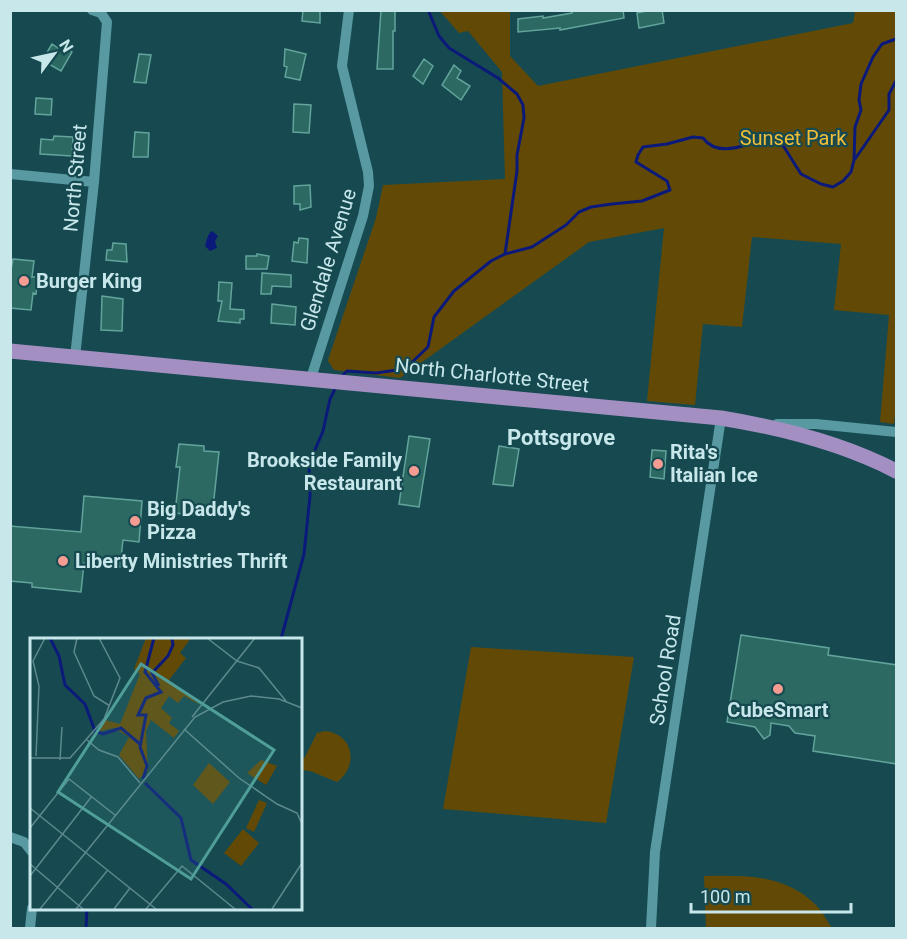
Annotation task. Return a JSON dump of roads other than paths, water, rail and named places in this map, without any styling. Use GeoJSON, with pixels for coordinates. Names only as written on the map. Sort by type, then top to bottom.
{"type":"FeatureCollection","features":[{"type":"Feature","properties":{"kind":"main road","name":"North Charlotte Street"},"geometry":{"type":"LineString","coordinates":[[10,351],[721,418],[759,424],[816,439],[897,471]]}},
{"type":"Feature","properties":{"kind":"street","name":"North Street"},"geometry":{"type":"LineString","coordinates":[[75,357],[94,182],[107,22],[101,13],[92,10]]}},
{"type":"Feature","properties":{"kind":"street","name":"Glendale Avenue"},"geometry":{"type":"LineString","coordinates":[[311,378],[363,216],[369,186],[368,172],[342,66],[349,10]]}},
{"type":"Feature","properties":{"kind":"street"},"geometry":{"type":"LineString","coordinates":[[10,174],[94,182]]}},
{"type":"Feature","properties":{"kind":"street","name":"School Road"},"geometry":{"type":"LineString","coordinates":[[651,928],[655,852],[721,418]]}},
{"type":"Feature","properties":{"kind":"street"},"geometry":{"type":"LineString","coordinates":[[759,424],[816,424],[897,432]]}},
{"type":"Feature","properties":{"kind":"street"},"geometry":{"type":"LineString","coordinates":[[10,837],[24,842],[30,850]]}},
{"type":"Feature","properties":{"kind":"street"},"geometry":{"type":"LineString","coordinates":[[30,928],[32,909]]}},
{"type":"Feature","properties":{"kind":"waterway"},"geometry":{"type":"LineString","coordinates":[[428,10],[439,36],[449,48],[498,78],[517,94],[523,105],[524,118],[517,155],[517,171],[505,254]]}},
{"type":"Feature","properties":{"kind":"waterway"},"geometry":{"type":"LineString","coordinates":[[340,378],[347,371],[376,373],[408,366],[428,347],[434,317],[454,291],[491,261],[505,254],[532,247],[566,225],[579,212],[591,207],[642,201],[670,190],[667,181],[636,162],[643,147],[693,137],[703,138],[707,143],[718,148],[730,149],[748,144],[753,134],[772,138],[784,147],[801,174],[833,187],[843,181],[851,172],[854,160],[855,127],[861,110],[859,100],[861,84],[873,57],[882,44],[896,39]]}},
{"type":"Feature","properties":{"kind":"waterway"},"geometry":{"type":"LineString","coordinates":[[855,159],[889,110],[889,94],[896,81]]}},
{"type":"Feature","properties":{"kind":"waterway"},"geometry":{"type":"LineString","coordinates":[[281,638],[304,554],[310,496],[309,464],[323,431],[330,399],[336,387]]}},
{"type":"Feature","properties":{"kind":"waterway"},"geometry":{"type":"LineString","coordinates":[[86,928],[87,909]]}},
{"type":"Feature","properties":{"kind":"place","name":"Burger King"},"geometry":{"type":"Point","coordinates":[24,281]}},
{"type":"Feature","properties":{"kind":"place","name":"Rita's Italian Ice"},"geometry":{"type":"Point","coordinates":[658,464]}},
{"type":"Feature","properties":{"kind":"place","name":"Brookside Family Restaurant"},"geometry":{"type":"Point","coordinates":[414,471]}},
{"type":"Feature","properties":{"kind":"place","name":"Big Daddy's Pizza"},"geometry":{"type":"Point","coordinates":[135,521]}},
{"type":"Feature","properties":{"kind":"place","name":"Liberty Ministries Thrift"},"geometry":{"type":"Point","coordinates":[63,561]}},
{"type":"Feature","properties":{"kind":"place","name":"CubeSmart"},"geometry":{"type":"Point","coordinates":[778,689]}},
{"type":"Feature","properties":{"kind":"district","name":"Pottsgrove"},"geometry":{"type":"Point","coordinates":[561,437]}},
{"type":"Feature","properties":{"kind":"park label","name":"Sunset Park"},"geometry":{"type":"Point","coordinates":[793,138]}}]}
